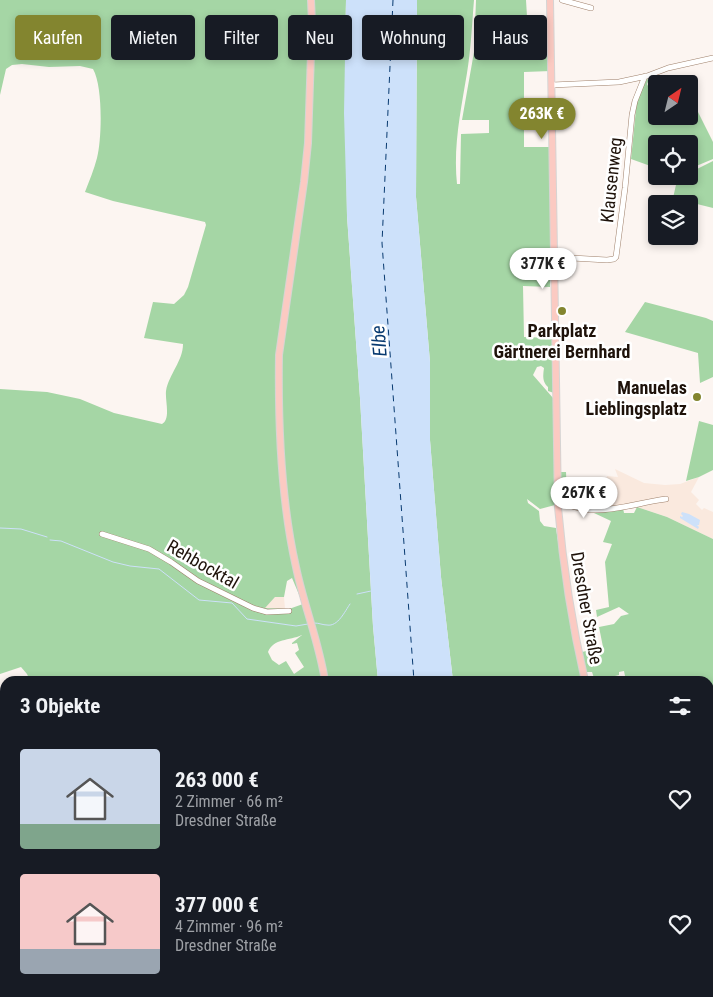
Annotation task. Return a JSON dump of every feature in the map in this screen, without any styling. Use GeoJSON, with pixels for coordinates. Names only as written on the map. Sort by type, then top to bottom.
{"type":"FeatureCollection","features":[{"type":"Feature","properties":{"kind":"main road"},"geometry":{"type":"LineString","coordinates":[[311,0],[308,143],[279,355],[279,382],[283,466],[292,546],[296,569],[325,676]]}},
{"type":"Feature","properties":{"kind":"main road","name":"Dresdner Straße"},"geometry":{"type":"LineString","coordinates":[[550,0],[558,504],[573,629],[584,676]]}},
{"type":"Feature","properties":{"kind":"street"},"geometry":{"type":"LineString","coordinates":[[562,0],[591,8]]}},
{"type":"Feature","properties":{"kind":"street"},"geometry":{"type":"LineString","coordinates":[[552,85],[619,82],[713,58]]}},
{"type":"Feature","properties":{"kind":"street","name":"Klausenweg"},"geometry":{"type":"LineString","coordinates":[[554,257],[607,260],[616,257],[626,188],[632,115],[635,101],[645,76],[647,76]]}},
{"type":"Feature","properties":{"kind":"street"},"geometry":{"type":"LineString","coordinates":[[558,504],[592,510],[634,506],[644,502],[666,499]]}},
{"type":"Feature","properties":{"kind":"street","name":"Rehbocktal"},"geometry":{"type":"LineString","coordinates":[[102,534],[154,552],[198,581],[253,608],[267,612],[290,611]]}},
{"type":"Feature","properties":{"kind":"shaded area"},"geometry":{"type":"Polygon","coordinates":[[[615,469],[644,483],[665,485],[680,484],[699,477],[691,492],[699,500],[696,504],[702,510],[704,508],[713,512],[713,539],[667,517],[637,507],[616,506],[596,509],[603,500],[607,476],[618,477],[615,469]]]}},
{"type":"Feature","properties":{"kind":"shaded area"},"geometry":{"type":"Polygon","coordinates":[[[275,597],[284,597],[285,609],[264,608],[275,597]]]}},
{"type":"Feature","properties":{"kind":"green space"},"geometry":{"type":"Polygon","coordinates":[[[0,0],[346,0],[346,15],[288,15],[288,60],[345,60],[347,216],[378,676],[28,676],[21,667],[0,674],[0,389],[47,392],[80,399],[114,413],[162,424],[165,422],[167,414],[166,391],[181,356],[183,344],[144,338],[153,302],[174,304],[184,295],[206,225],[205,222],[113,201],[85,192],[96,162],[100,138],[99,87],[93,69],[80,66],[12,65],[6,69],[0,95],[0,0]],[[292,578],[287,581],[284,597],[275,597],[265,608],[289,609],[303,604],[292,578]],[[302,635],[274,644],[268,652],[272,660],[279,665],[286,661],[294,674],[304,667],[295,653],[299,650],[297,643],[292,644],[302,635]]]}},
{"type":"Feature","properties":{"kind":"green space"},"geometry":{"type":"Polygon","coordinates":[[[417,0],[474,0],[470,55],[457,142],[457,184],[460,184],[461,134],[489,133],[489,120],[462,120],[474,52],[474,60],[547,60],[547,33],[550,33],[551,71],[524,72],[524,147],[550,147],[550,287],[523,286],[524,337],[553,338],[554,393],[548,391],[544,381],[544,368],[541,366],[537,367],[533,375],[553,398],[555,505],[540,509],[527,499],[528,503],[539,511],[540,521],[544,526],[556,528],[571,629],[581,676],[452,676],[441,577],[430,440],[430,362],[416,197],[417,60],[464,60],[464,15],[417,15],[417,0]]]}},
{"type":"Feature","properties":{"kind":"green space"},"geometry":{"type":"Polygon","coordinates":[[[476,0],[526,0],[527,15],[475,15],[476,0]]]}},
{"type":"Feature","properties":{"kind":"green space"},"geometry":{"type":"Polygon","coordinates":[[[648,80],[648,125],[698,125],[698,112],[713,142],[713,159],[698,165],[698,135],[648,135],[648,165],[631,159],[637,99],[648,80]]]}},
{"type":"Feature","properties":{"kind":"green space"},"geometry":{"type":"Polygon","coordinates":[[[713,161],[713,208],[698,204],[698,195],[674,195],[676,185],[698,185],[698,168],[713,161]]]}},
{"type":"Feature","properties":{"kind":"green space"},"geometry":{"type":"Polygon","coordinates":[[[645,302],[713,321],[713,377],[700,383],[698,353],[625,332],[645,302]]]}},
{"type":"Feature","properties":{"kind":"green space"},"geometry":{"type":"Polygon","coordinates":[[[699,421],[713,425],[713,470],[686,481],[699,421]]]}},
{"type":"Feature","properties":{"kind":"green space"},"geometry":{"type":"Polygon","coordinates":[[[560,472],[566,472],[567,497],[584,508],[568,503],[561,498],[560,472]]]}},
{"type":"Feature","properties":{"kind":"green space"},"geometry":{"type":"Polygon","coordinates":[[[637,507],[667,517],[713,539],[713,676],[625,676],[624,671],[619,672],[619,675],[615,676],[593,676],[592,672],[586,672],[582,652],[603,647],[599,627],[614,624],[621,616],[629,614],[619,607],[597,617],[596,610],[609,607],[605,562],[612,544],[603,542],[611,521],[594,513],[623,508],[624,513],[634,513],[637,507]]]}},
{"type":"Feature","properties":{"kind":"water","name":"Elbe"},"geometry":{"type":"Polygon","coordinates":[[[346,0],[417,0],[417,15],[362,15],[362,60],[417,60],[416,197],[430,362],[430,440],[441,577],[452,676],[378,676],[347,216],[344,113],[345,60],[352,60],[352,15],[346,15],[346,0]]]}},
{"type":"Feature","properties":{"kind":"water"},"geometry":{"type":"Polygon","coordinates":[[[682,512],[700,520],[699,525],[697,525],[698,529],[680,518],[680,516],[683,516],[682,512]]]}},
{"type":"Feature","properties":{"kind":"waterway"},"geometry":{"type":"LineString","coordinates":[[0,528],[21,529],[47,537]]}},
{"type":"Feature","properties":{"kind":"waterway"},"geometry":{"type":"LineString","coordinates":[[50,540],[61,541],[113,562],[159,569],[199,600],[232,603],[247,619],[296,626],[308,624]]}},
{"type":"Feature","properties":{"kind":"waterway"},"geometry":{"type":"LineString","coordinates":[[357,594],[371,591]]}},
{"type":"Feature","properties":{"kind":"waterway"},"geometry":{"type":"LineString","coordinates":[[315,623],[335,624],[350,604]]}},
{"type":"Feature","properties":{"kind":"ferry route"},"geometry":{"type":"LineString","coordinates":[[393,0],[382,243],[414,676]]}},
{"type":"Feature","properties":{"kind":"place","name":"Parkplatz Gärtnerei Bernhard"},"geometry":{"type":"Point","coordinates":[562,311]}},
{"type":"Feature","properties":{"kind":"place","name":"Manuelas Lieblingsplatz"},"geometry":{"type":"Point","coordinates":[697,397]}}]}
